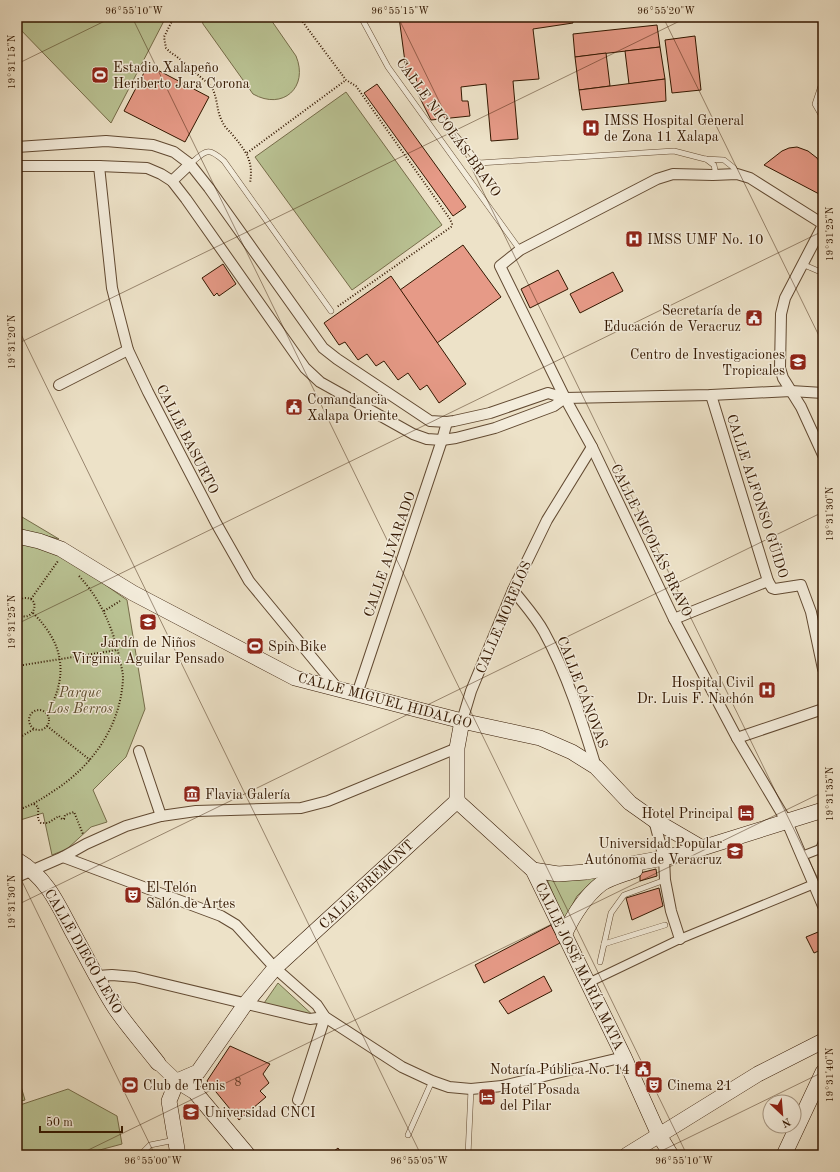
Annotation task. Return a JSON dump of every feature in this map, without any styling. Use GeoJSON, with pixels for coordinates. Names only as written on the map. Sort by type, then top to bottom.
{"type":"FeatureCollection","features":[{"type":"Feature","properties":{"kind":"main road","name":"CALLE MIGUEL HIDALGO"},"geometry":{"type":"LineString","coordinates":[[17,536],[39,540],[61,549],[133,593],[295,678],[462,721],[540,738],[572,752],[596,767],[630,803],[654,820],[702,848]]}},
{"type":"Feature","properties":{"kind":"main road","name":"CALLE MORELOS"},"geometry":{"type":"LineString","coordinates":[[457,801],[457,748],[462,721]]}},
{"type":"Feature","properties":{"kind":"main road","name":"CALLE JOSÉ MARÍA MATA"},"geometry":{"type":"LineString","coordinates":[[457,801],[533,870],[624,1057],[659,1136],[671,1155]]}},
{"type":"Feature","properties":{"kind":"main road","name":"CALLE BREMONT"},"geometry":{"type":"LineString","coordinates":[[177,1081],[198,1072],[246,1002],[275,968],[457,801]]}},
{"type":"Feature","properties":{"kind":"main road"},"geometry":{"type":"LineString","coordinates":[[533,870],[558,874],[586,872],[664,858],[787,822],[822,814]]}},
{"type":"Feature","properties":{"kind":"main road"},"geometry":{"type":"LineString","coordinates":[[564,935],[585,899],[601,884],[664,858]]}},
{"type":"Feature","properties":{"kind":"main road","name":"CALLE DIEGO LEÑO"},"geometry":{"type":"LineString","coordinates":[[17,860],[33,870],[54,895],[115,1008],[158,1064]]}},
{"type":"Feature","properties":{"kind":"main road"},"geometry":{"type":"LineString","coordinates":[[627,1155],[758,1074],[823,1041]]}},
{"type":"Feature","properties":{"kind":"main road"},"geometry":{"type":"LineString","coordinates":[[784,1155],[823,1072]]}},
{"type":"Feature","properties":{"kind":"main road"},"geometry":{"type":"LineString","coordinates":[[177,1081],[169,1101],[178,1155]]}},
{"type":"Feature","properties":{"kind":"main road","name":"CALLE DIEGO LEÑO"},"geometry":{"type":"LineString","coordinates":[[177,1081],[195,1092],[248,1155]]}},
{"type":"Feature","properties":{"kind":"street"},"geometry":{"type":"LineString","coordinates":[[17,147],[106,141],[153,146],[174,152],[190,164],[209,188],[323,348],[430,421],[447,422],[490,413],[548,393],[565,398],[711,395],[791,391],[823,393]]}},
{"type":"Feature","properties":{"kind":"street"},"geometry":{"type":"LineString","coordinates":[[172,181],[190,164]]}},
{"type":"Feature","properties":{"kind":"street"},"geometry":{"type":"LineString","coordinates":[[17,166],[99,166],[147,168],[172,181],[305,368],[320,382],[413,434],[442,440],[456,438],[495,428],[554,406],[565,398]]}},
{"type":"Feature","properties":{"kind":"street","name":"CALLE BASURTO"},"geometry":{"type":"LineString","coordinates":[[99,166],[112,288],[128,350],[148,392],[216,523],[250,581],[338,689]]}},
{"type":"Feature","properties":{"kind":"street"},"geometry":{"type":"LineString","coordinates":[[520,250],[657,179],[673,174],[737,174],[750,178],[823,224],[785,298],[781,314],[780,368],[783,378],[801,407],[823,455]]}},
{"type":"Feature","properties":{"kind":"street","name":"CALLE NICOLÁS BRAVO"},"geometry":{"type":"LineString","coordinates":[[520,250],[500,266],[565,398],[592,447],[674,619],[738,738],[787,822],[823,906]]}},
{"type":"Feature","properties":{"kind":"street"},"geometry":{"type":"LineString","coordinates":[[59,385],[128,350]]}},
{"type":"Feature","properties":{"kind":"street","name":"CALLE ALFONSO GÜIDO"},"geometry":{"type":"LineString","coordinates":[[711,395],[768,581],[772,588],[776,589],[801,585],[811,612],[823,669]]}},
{"type":"Feature","properties":{"kind":"street","name":"CALLE ALVARADO"},"geometry":{"type":"LineString","coordinates":[[356,694],[447,422]]}},
{"type":"Feature","properties":{"kind":"street","name":"CALLE MORELOS"},"geometry":{"type":"LineString","coordinates":[[462,721],[471,691],[513,590],[547,520],[592,447]]}},
{"type":"Feature","properties":{"kind":"street"},"geometry":{"type":"LineString","coordinates":[[674,619],[768,581]]}},
{"type":"Feature","properties":{"kind":"street","name":"CALLE CÁNOVAS"},"geometry":{"type":"LineString","coordinates":[[513,590],[544,631],[561,666],[586,734],[596,767]]}},
{"type":"Feature","properties":{"kind":"street"},"geometry":{"type":"LineString","coordinates":[[738,738],[823,709]]}},
{"type":"Feature","properties":{"kind":"street"},"geometry":{"type":"LineString","coordinates":[[17,877],[63,857],[86,844],[126,826],[161,816],[196,811],[301,808],[328,801],[457,748]]}},
{"type":"Feature","properties":{"kind":"street"},"geometry":{"type":"LineString","coordinates":[[139,751],[161,816]]}},
{"type":"Feature","properties":{"kind":"street"},"geometry":{"type":"LineString","coordinates":[[654,820],[664,858],[665,880],[671,911],[680,939]]}},
{"type":"Feature","properties":{"kind":"street"},"geometry":{"type":"LineString","coordinates":[[802,856],[820,849],[823,842]]}},
{"type":"Feature","properties":{"kind":"street"},"geometry":{"type":"LineString","coordinates":[[63,857],[221,916],[236,925],[275,968],[317,1006],[325,1017],[402,1067],[432,1081],[449,1087],[471,1090],[502,1086],[624,1057]]}},
{"type":"Feature","properties":{"kind":"street"},"geometry":{"type":"LineString","coordinates":[[588,983],[680,939],[814,884]]}},
{"type":"Feature","properties":{"kind":"street"},"geometry":{"type":"LineString","coordinates":[[97,976],[112,975],[135,977],[246,1002],[310,1019],[325,1017]]}},
{"type":"Feature","properties":{"kind":"street"},"geometry":{"type":"LineString","coordinates":[[298,1100],[325,1017]]}},
{"type":"Feature","properties":{"kind":"street","name":"CALLE DIEGO LEÑO"},"geometry":{"type":"LineString","coordinates":[[158,1064],[177,1081]]}},
{"type":"Feature","properties":{"kind":"lane","name":"CALLE NICOLÁS BRAVO"},"geometry":{"type":"LineString","coordinates":[[360,17],[388,67],[520,250]]}},
{"type":"Feature","properties":{"kind":"lane"},"geometry":{"type":"LineString","coordinates":[[817,17],[823,19]]}},
{"type":"Feature","properties":{"kind":"lane"},"geometry":{"type":"LineString","coordinates":[[823,84],[815,104],[823,118]]}},
{"type":"Feature","properties":{"kind":"lane"},"geometry":{"type":"LineString","coordinates":[[442,119],[478,163],[674,151],[705,159],[724,160],[734,168],[737,174]]}},
{"type":"Feature","properties":{"kind":"lane"},"geometry":{"type":"LineString","coordinates":[[190,164],[208,151],[214,152],[224,161],[331,311]]}},
{"type":"Feature","properties":{"kind":"lane"},"geometry":{"type":"LineString","coordinates":[[705,159],[714,165],[715,170],[713,175]]}},
{"type":"Feature","properties":{"kind":"lane"},"geometry":{"type":"LineString","coordinates":[[802,264],[823,273]]}},
{"type":"Feature","properties":{"kind":"lane"},"geometry":{"type":"LineString","coordinates":[[600,962],[611,913],[624,895],[665,880]]}},
{"type":"Feature","properties":{"kind":"lane"},"geometry":{"type":"LineString","coordinates":[[604,944],[665,926]]}},
{"type":"Feature","properties":{"kind":"lane"},"geometry":{"type":"LineString","coordinates":[[408,1135],[432,1081]]}},
{"type":"Feature","properties":{"kind":"lane"},"geometry":{"type":"LineString","coordinates":[[468,1155],[471,1090]]}},
{"type":"Feature","properties":{"kind":"lane"},"geometry":{"type":"LineString","coordinates":[[140,1155],[150,1146],[176,1139]]}},
{"type":"Feature","properties":{"kind":"path"},"geometry":{"type":"LineString","coordinates":[[174,17],[164,37],[166,48],[211,86],[216,96],[222,123],[247,153],[252,174],[247,193]]}},
{"type":"Feature","properties":{"kind":"path"},"geometry":{"type":"LineString","coordinates":[[299,17],[346,80],[356,86],[450,219],[452,226],[331,311]]}},
{"type":"Feature","properties":{"kind":"path"},"geometry":{"type":"LineString","coordinates":[[247,153],[346,80]]}},
{"type":"Feature","properties":{"kind":"path"},"geometry":{"type":"LineString","coordinates":[[31,599],[59,559]]}},
{"type":"Feature","properties":{"kind":"path"},"geometry":{"type":"LineString","coordinates":[[17,810],[34,804],[66,784],[90,761],[110,732],[120,702],[123,676],[117,650],[104,611],[91,589],[78,574]]}},
{"type":"Feature","properties":{"kind":"path"},"geometry":{"type":"LineString","coordinates":[[104,611],[133,593]]}},
{"type":"Feature","properties":{"kind":"path"},"geometry":{"type":"LineString","coordinates":[[17,602],[23,598],[31,599]]}},
{"type":"Feature","properties":{"kind":"path"},"geometry":{"type":"LineString","coordinates":[[31,599],[35,608],[33,613]]}},
{"type":"Feature","properties":{"kind":"path"},"geometry":{"type":"LineString","coordinates":[[17,612],[24,616],[33,613]]}},
{"type":"Feature","properties":{"kind":"path"},"geometry":{"type":"LineString","coordinates":[[33,613],[45,626],[54,640],[60,659],[60,682],[54,701],[47,714]]}},
{"type":"Feature","properties":{"kind":"path"},"geometry":{"type":"LineString","coordinates":[[17,666],[117,650]]}},
{"type":"Feature","properties":{"kind":"path"},"geometry":{"type":"LineString","coordinates":[[17,739],[34,729],[43,730],[47,726],[49,721],[47,714],[41,710],[34,711],[29,720],[34,729]]}},
{"type":"Feature","properties":{"kind":"path"},"geometry":{"type":"LineString","coordinates":[[47,726],[90,761]]}},
{"type":"Feature","properties":{"kind":"path"},"geometry":{"type":"LineString","coordinates":[[34,804],[38,807],[39,822],[41,823],[48,823],[55,820],[59,816],[64,819],[64,815],[74,812],[86,844]]}},
{"type":"Feature","properties":{"kind":"green space","name":"Estadio Xalapeño Heriberto Jara Corona"},"geometry":{"type":"Polygon","coordinates":[[[17,17],[166,17],[111,123],[17,26],[17,17]]]}},
{"type":"Feature","properties":{"kind":"green space"},"geometry":{"type":"Polygon","coordinates":[[[201,17],[269,17],[296,56],[299,67],[299,77],[296,86],[291,93],[283,98],[274,100],[264,99],[253,94],[203,24],[201,17]]]}},
{"type":"Feature","properties":{"kind":"green space"},"geometry":{"type":"Polygon","coordinates":[[[346,92],[442,225],[352,290],[255,157],[346,92]]]}},
{"type":"Feature","properties":{"kind":"green space"},"geometry":{"type":"Polygon","coordinates":[[[17,514],[59,539],[17,529],[17,514]]]}},
{"type":"Feature","properties":{"kind":"green space","name":"Parque Los Berros"},"geometry":{"type":"Polygon","coordinates":[[[17,542],[58,552],[127,600],[145,709],[126,757],[93,790],[107,822],[91,827],[67,849],[52,855],[43,813],[17,821],[17,542]]]}},
{"type":"Feature","properties":{"kind":"green space"},"geometry":{"type":"Polygon","coordinates":[[[599,875],[577,896],[564,920],[546,877],[599,875]]]}},
{"type":"Feature","properties":{"kind":"green space"},"geometry":{"type":"Polygon","coordinates":[[[278,983],[316,1018],[262,1006],[278,983]]]}},
{"type":"Feature","properties":{"kind":"green space"},"geometry":{"type":"Polygon","coordinates":[[[17,1073],[25,1100],[17,1102],[17,1073]]]}},
{"type":"Feature","properties":{"kind":"green space"},"geometry":{"type":"Polygon","coordinates":[[[68,1089],[117,1116],[122,1144],[81,1155],[17,1155],[17,1106],[68,1089]]]}},
{"type":"Feature","properties":{"kind":"building"},"geometry":{"type":"Polygon","coordinates":[[[399,17],[572,17],[573,23],[533,29],[539,79],[513,81],[518,139],[491,141],[486,84],[461,87],[462,101],[468,101],[470,116],[431,120],[418,94],[416,76],[407,77],[399,17]]]}},
{"type":"Feature","properties":{"kind":"building"},"geometry":{"type":"Polygon","coordinates":[[[657,25],[660,47],[575,57],[573,34],[657,25]]]}},
{"type":"Feature","properties":{"kind":"building"},"geometry":{"type":"Polygon","coordinates":[[[695,36],[701,90],[672,93],[665,40],[695,36]]]}},
{"type":"Feature","properties":{"kind":"building"},"geometry":{"type":"Polygon","coordinates":[[[660,47],[665,79],[629,84],[625,51],[660,47]]]}},
{"type":"Feature","properties":{"kind":"building"},"geometry":{"type":"Polygon","coordinates":[[[606,53],[610,86],[579,90],[575,57],[606,53]]]}},
{"type":"Feature","properties":{"kind":"building"},"geometry":{"type":"Polygon","coordinates":[[[148,65],[209,97],[185,142],[124,111],[148,65]]]}},
{"type":"Feature","properties":{"kind":"building"},"geometry":{"type":"Polygon","coordinates":[[[665,79],[666,101],[582,110],[579,90],[665,79]]]}},
{"type":"Feature","properties":{"kind":"building"},"geometry":{"type":"Polygon","coordinates":[[[377,84],[466,207],[453,216],[364,93],[377,84]]]}},
{"type":"Feature","properties":{"kind":"building"},"geometry":{"type":"Polygon","coordinates":[[[797,147],[808,151],[817,158],[823,167],[823,190],[821,195],[764,165],[782,151],[797,147]]]}},
{"type":"Feature","properties":{"kind":"building"},"geometry":{"type":"Polygon","coordinates":[[[463,245],[501,297],[437,343],[400,290],[463,245]]]}},
{"type":"Feature","properties":{"kind":"building"},"geometry":{"type":"Polygon","coordinates":[[[223,264],[236,284],[219,296],[217,293],[214,296],[202,278],[223,264]]]}},
{"type":"Feature","properties":{"kind":"building"},"geometry":{"type":"Polygon","coordinates":[[[558,270],[568,289],[530,308],[521,289],[558,270]]]}},
{"type":"Feature","properties":{"kind":"building"},"geometry":{"type":"Polygon","coordinates":[[[613,272],[623,291],[580,313],[570,294],[613,272]]]}},
{"type":"Feature","properties":{"kind":"building"},"geometry":{"type":"Polygon","coordinates":[[[391,276],[466,384],[439,403],[427,385],[420,390],[408,373],[398,380],[384,361],[376,366],[367,354],[358,360],[345,342],[339,345],[324,323],[391,276]]]}},
{"type":"Feature","properties":{"kind":"building"},"geometry":{"type":"Polygon","coordinates":[[[656,869],[657,876],[640,881],[640,873],[656,869]]]}},
{"type":"Feature","properties":{"kind":"building"},"geometry":{"type":"Polygon","coordinates":[[[659,888],[663,906],[632,920],[626,898],[659,888]]]}},
{"type":"Feature","properties":{"kind":"building"},"geometry":{"type":"Polygon","coordinates":[[[551,925],[560,943],[484,983],[475,965],[551,925]]]}},
{"type":"Feature","properties":{"kind":"building"},"geometry":{"type":"Polygon","coordinates":[[[823,930],[823,949],[814,953],[806,937],[823,930]]]}},
{"type":"Feature","properties":{"kind":"building"},"geometry":{"type":"Polygon","coordinates":[[[544,976],[552,991],[508,1014],[499,1001],[544,976]]]}},
{"type":"Feature","properties":{"kind":"building"},"geometry":{"type":"Polygon","coordinates":[[[230,1046],[270,1064],[263,1074],[269,1083],[260,1091],[266,1097],[239,1120],[207,1081],[230,1046]]]}},
{"type":"Feature","properties":{"kind":"building"},"geometry":{"type":"Polygon","coordinates":[[[338,1148],[343,1155],[329,1155],[338,1148]]]}},
{"type":"Feature","properties":{"kind":"place","name":"Estadio Xalapeño Heriberto Jara Corona"},"geometry":{"type":"Point","coordinates":[100,75]}},
{"type":"Feature","properties":{"kind":"place","name":"IMSS Hospital General de Zona 11 Xalapa"},"geometry":{"type":"Point","coordinates":[591,128]}},
{"type":"Feature","properties":{"kind":"place","name":"IMSS UMF No. 10"},"geometry":{"type":"Point","coordinates":[634,239]}},
{"type":"Feature","properties":{"kind":"place","name":"Secretaría de Educación de Veracruz"},"geometry":{"type":"Point","coordinates":[754,318]}},
{"type":"Feature","properties":{"kind":"place","name":"Centro de Investigaciones Tropicales"},"geometry":{"type":"Point","coordinates":[798,362]}},
{"type":"Feature","properties":{"kind":"place","name":"Comandancia Xalapa Oriente"},"geometry":{"type":"Point","coordinates":[294,407]}},
{"type":"Feature","properties":{"kind":"place","name":"Jardín de Niños Virginia Aguilar Pensado"},"geometry":{"type":"Point","coordinates":[148,622]}},
{"type":"Feature","properties":{"kind":"place","name":"Spin Bike"},"geometry":{"type":"Point","coordinates":[255,646]}},
{"type":"Feature","properties":{"kind":"place","name":"Hospital Civil Dr. Luis F. Nachón"},"geometry":{"type":"Point","coordinates":[767,690]}},
{"type":"Feature","properties":{"kind":"place","name":"Flavia Galería"},"geometry":{"type":"Point","coordinates":[192,794]}},
{"type":"Feature","properties":{"kind":"place","name":"Hotel Principal"},"geometry":{"type":"Point","coordinates":[746,813]}},
{"type":"Feature","properties":{"kind":"place","name":"Universidad Popular Autónoma de Veracruz"},"geometry":{"type":"Point","coordinates":[735,851]}},
{"type":"Feature","properties":{"kind":"place","name":"El Telón Salón de Artes"},"geometry":{"type":"Point","coordinates":[133,895]}},
{"type":"Feature","properties":{"kind":"place","name":"Notaría Pública No. 14"},"geometry":{"type":"Point","coordinates":[643,1069]}},
{"type":"Feature","properties":{"kind":"place","name":"Club de Tenis"},"geometry":{"type":"Point","coordinates":[130,1085]}},
{"type":"Feature","properties":{"kind":"place","name":"Cinema 21"},"geometry":{"type":"Point","coordinates":[654,1085]}},
{"type":"Feature","properties":{"kind":"place","name":"Hotel Posada del Pilar"},"geometry":{"type":"Point","coordinates":[487,1097]}},
{"type":"Feature","properties":{"kind":"place","name":"Universidad CNCI"},"geometry":{"type":"Point","coordinates":[191,1112]}}]}
